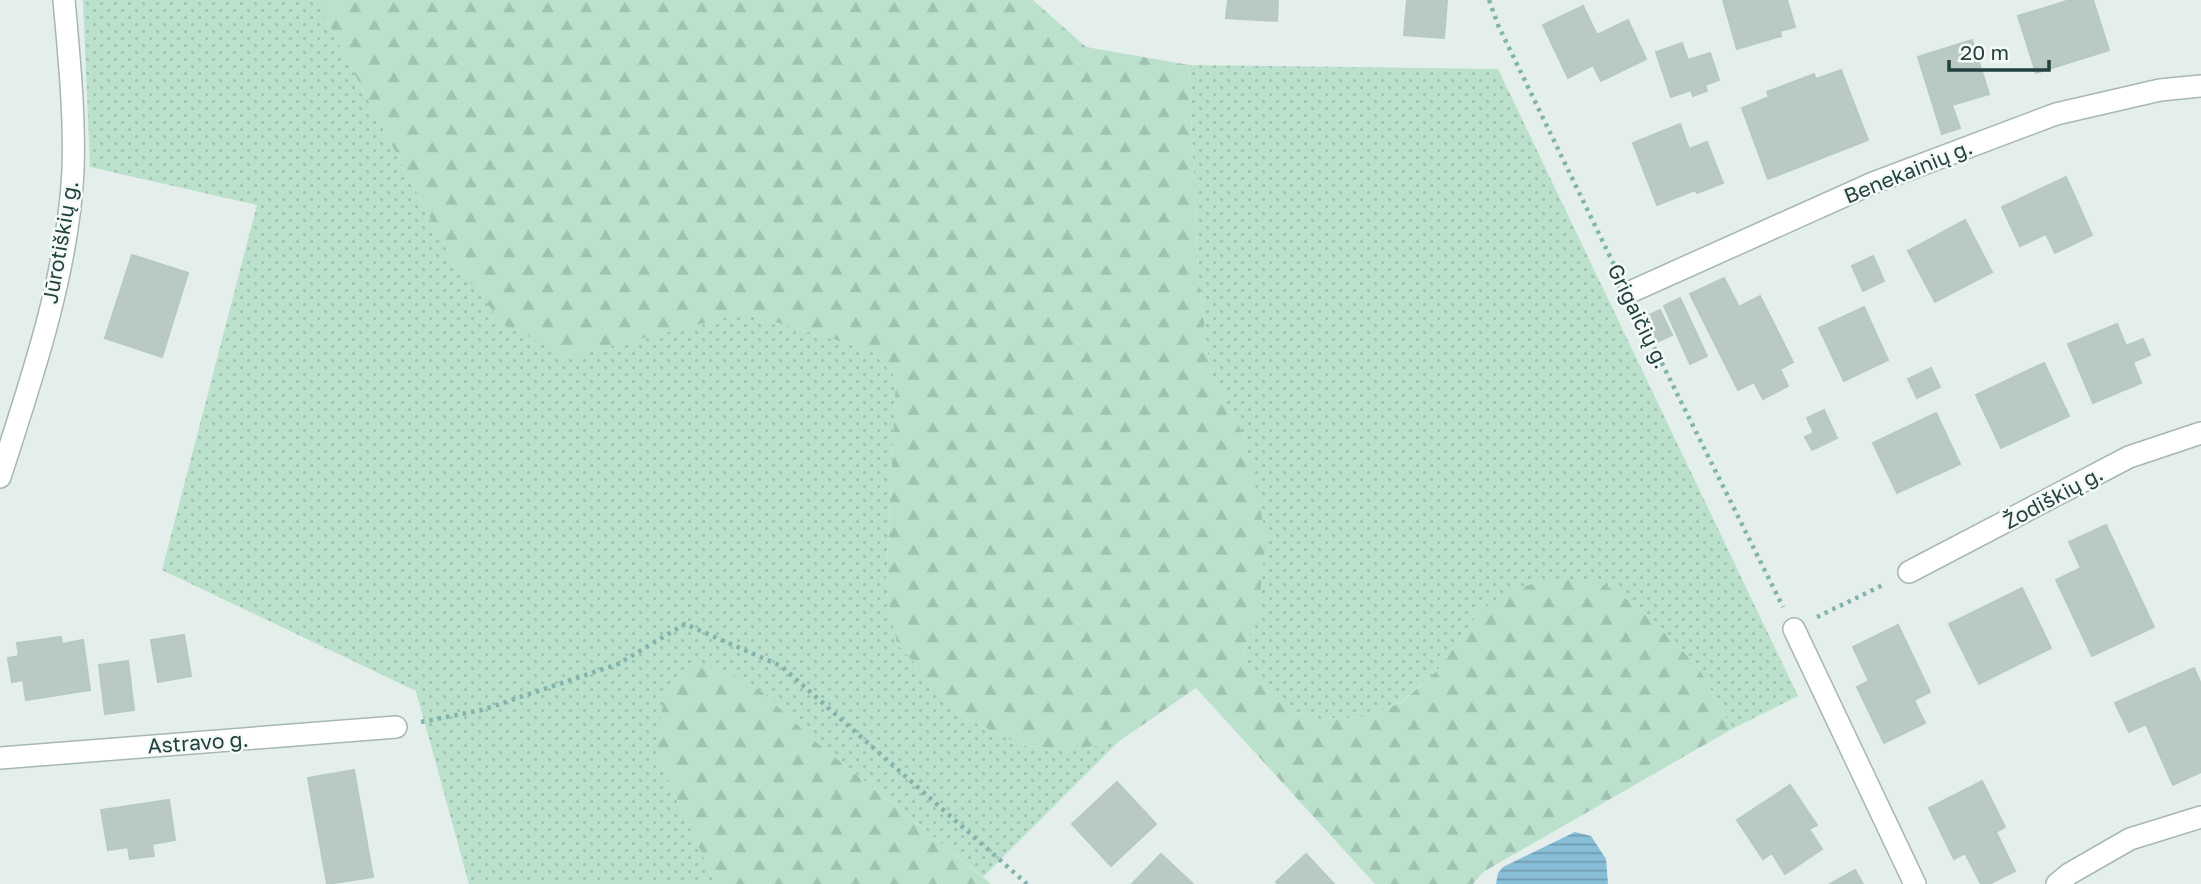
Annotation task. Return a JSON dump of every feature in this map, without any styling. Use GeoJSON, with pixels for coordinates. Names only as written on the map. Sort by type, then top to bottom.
{"type":"FeatureCollection","features":[{"type":"Feature","properties":{"kind":"street","name":"Jūrotiškių g."},"geometry":{"type":"LineString","coordinates":[[0,477],[40,350],[65,238],[73,171],[71,70],[64,0]]}},
{"type":"Feature","properties":{"kind":"street","name":"Benekainių g."},"geometry":{"type":"LineString","coordinates":[[1628,293],[1873,183],[2056,114],[2160,90],[2201,86]]}},
{"type":"Feature","properties":{"kind":"street","name":"Žodiškių g."},"geometry":{"type":"LineString","coordinates":[[1909,572],[2129,457],[2201,433]]}},
{"type":"Feature","properties":{"kind":"street"},"geometry":{"type":"LineString","coordinates":[[1794,629],[1915,884]]}},
{"type":"Feature","properties":{"kind":"street","name":"Astravo g."},"geometry":{"type":"LineString","coordinates":[[0,758],[396,727]]}},
{"type":"Feature","properties":{"kind":"street"},"geometry":{"type":"LineString","coordinates":[[2057,884],[2069,874],[2130,839],[2201,817]]}},
{"type":"Feature","properties":{"kind":"path","name":"Grigaičių g."},"geometry":{"type":"LineString","coordinates":[[1489,0],[1497,25],[1794,629]]}},
{"type":"Feature","properties":{"kind":"path"},"geometry":{"type":"LineString","coordinates":[[1794,629],[1909,572]]}},
{"type":"Feature","properties":{"kind":"path"},"geometry":{"type":"LineString","coordinates":[[396,727],[482,710],[618,664],[685,624],[781,666],[1027,884]]}},
{"type":"Feature","properties":{"kind":"green space"},"geometry":{"type":"Polygon","coordinates":[[[83,0],[316,0],[451,258],[567,357],[744,313],[870,350],[896,377],[886,585],[897,644],[966,718],[1021,745],[1070,750],[1118,742],[983,877],[815,741],[761,691],[656,754],[716,884],[469,884],[416,691],[162,570],[257,205],[90,167],[83,0]]]}},
{"type":"Feature","properties":{"kind":"green space"},"geometry":{"type":"Polygon","coordinates":[[[316,0],[1033,0],[1086,47],[1189,65],[1198,273],[1210,371],[1245,438],[1266,536],[1258,615],[1243,651],[1254,679],[1289,710],[1320,719],[1367,717],[1402,702],[1438,670],[1478,613],[1508,591],[1543,581],[1570,579],[1607,586],[1640,608],[1699,668],[1732,729],[1483,872],[1473,884],[1375,884],[1196,688],[1118,742],[1070,750],[1021,745],[966,718],[897,644],[886,586],[896,377],[870,350],[744,313],[568,357],[503,324],[451,258],[316,0]]]}},
{"type":"Feature","properties":{"kind":"green space"},"geometry":{"type":"Polygon","coordinates":[[[1189,65],[1498,69],[1798,696],[1732,729],[1699,668],[1640,608],[1607,586],[1478,613],[1438,670],[1401,702],[1367,717],[1320,719],[1289,710],[1254,679],[1243,651],[1258,615],[1245,438],[1210,371],[1198,273],[1189,65]]]}},
{"type":"Feature","properties":{"kind":"green space"},"geometry":{"type":"Polygon","coordinates":[[[693,667],[721,668],[761,691],[815,741],[991,884],[716,884],[656,754],[665,688],[693,667]]]}},
{"type":"Feature","properties":{"kind":"water"},"geometry":{"type":"Polygon","coordinates":[[[1575,832],[1591,836],[1606,859],[1608,884],[1496,884],[1498,873],[1503,867],[1575,832]]]}},
{"type":"Feature","properties":{"kind":"building"},"geometry":{"type":"Polygon","coordinates":[[[1228,0],[1278,0],[1277,21],[1226,18],[1228,0]]]}},
{"type":"Feature","properties":{"kind":"building"},"geometry":{"type":"Polygon","coordinates":[[[1407,0],[1447,0],[1444,38],[1404,35],[1407,0]]]}},
{"type":"Feature","properties":{"kind":"building"},"geometry":{"type":"Polygon","coordinates":[[[1723,0],[1787,0],[1795,27],[1780,31],[1781,36],[1737,49],[1723,0]]]}},
{"type":"Feature","properties":{"kind":"building"},"geometry":{"type":"Polygon","coordinates":[[[2070,0],[2093,0],[2109,50],[2036,73],[2018,16],[2070,0]]]}},
{"type":"Feature","properties":{"kind":"building"},"geometry":{"type":"Polygon","coordinates":[[[1583,6],[1597,35],[1628,20],[1646,59],[1601,81],[1593,65],[1568,78],[1543,25],[1583,6]]]}},
{"type":"Feature","properties":{"kind":"building"},"geometry":{"type":"Polygon","coordinates":[[[1972,40],[1989,94],[1952,105],[1960,128],[1942,134],[1918,57],[1972,40]]]}},
{"type":"Feature","properties":{"kind":"building"},"geometry":{"type":"Polygon","coordinates":[[[1682,43],[1688,60],[1710,53],[1719,80],[1705,85],[1707,91],[1693,96],[1691,90],[1671,97],[1656,52],[1682,43]]]}},
{"type":"Feature","properties":{"kind":"building"},"geometry":{"type":"Polygon","coordinates":[[[1841,70],[1868,140],[1768,179],[1742,108],[1769,97],[1767,92],[1814,74],[1816,79],[1841,70]]]}},
{"type":"Feature","properties":{"kind":"building"},"geometry":{"type":"Polygon","coordinates":[[[1680,124],[1689,149],[1707,142],[1723,183],[1697,193],[1695,190],[1657,205],[1633,143],[1680,124]]]}},
{"type":"Feature","properties":{"kind":"building"},"geometry":{"type":"Polygon","coordinates":[[[2066,177],[2092,235],[2055,253],[2046,234],[2020,246],[2002,207],[2066,177]]]}},
{"type":"Feature","properties":{"kind":"building"},"geometry":{"type":"Polygon","coordinates":[[[1965,220],[1992,272],[1935,302],[1908,251],[1965,220]]]}},
{"type":"Feature","properties":{"kind":"building"},"geometry":{"type":"Polygon","coordinates":[[[132,255],[188,273],[162,357],[105,338],[132,255]]]}},
{"type":"Feature","properties":{"kind":"building"},"geometry":{"type":"Polygon","coordinates":[[[1873,256],[1884,281],[1863,291],[1852,266],[1873,256]]]}},
{"type":"Feature","properties":{"kind":"building"},"geometry":{"type":"Polygon","coordinates":[[[1724,278],[1739,307],[1760,296],[1793,362],[1780,369],[1788,386],[1763,399],[1754,382],[1738,390],[1690,294],[1724,278]]]}},
{"type":"Feature","properties":{"kind":"building"},"geometry":{"type":"Polygon","coordinates":[[[1680,298],[1707,356],[1690,364],[1664,306],[1680,298]]]}},
{"type":"Feature","properties":{"kind":"building"},"geometry":{"type":"Polygon","coordinates":[[[1864,307],[1888,360],[1844,381],[1819,328],[1864,307]]]}},
{"type":"Feature","properties":{"kind":"building"},"geometry":{"type":"Polygon","coordinates":[[[1660,310],[1672,335],[1657,342],[1645,317],[1660,310]]]}},
{"type":"Feature","properties":{"kind":"building"},"geometry":{"type":"Polygon","coordinates":[[[2117,324],[2126,346],[2143,339],[2150,355],[2133,362],[2141,383],[2093,403],[2068,344],[2117,324]]]}},
{"type":"Feature","properties":{"kind":"building"},"geometry":{"type":"Polygon","coordinates":[[[2044,363],[2069,416],[2001,448],[1976,395],[2044,363]]]}},
{"type":"Feature","properties":{"kind":"building"},"geometry":{"type":"Polygon","coordinates":[[[1931,368],[1940,387],[1917,398],[1908,379],[1931,368]]]}},
{"type":"Feature","properties":{"kind":"building"},"geometry":{"type":"Polygon","coordinates":[[[1824,410],[1837,438],[1812,450],[1805,437],[1814,433],[1807,418],[1824,410]]]}},
{"type":"Feature","properties":{"kind":"building"},"geometry":{"type":"Polygon","coordinates":[[[1936,413],[1960,464],[1897,493],[1873,443],[1936,413]]]}},
{"type":"Feature","properties":{"kind":"building"},"geometry":{"type":"Polygon","coordinates":[[[2106,525],[2154,627],[2092,656],[2056,580],[2081,568],[2069,542],[2106,525]]]}},
{"type":"Feature","properties":{"kind":"building"},"geometry":{"type":"Polygon","coordinates":[[[2022,588],[2051,648],[1979,684],[1949,624],[2022,588]]]}},
{"type":"Feature","properties":{"kind":"building"},"geometry":{"type":"Polygon","coordinates":[[[1898,625],[1930,692],[1914,700],[1925,723],[1884,743],[1857,687],[1869,681],[1853,647],[1898,625]]]}},
{"type":"Feature","properties":{"kind":"building"},"geometry":{"type":"Polygon","coordinates":[[[184,635],[191,676],[158,682],[151,640],[184,635]]]}},
{"type":"Feature","properties":{"kind":"building"},"geometry":{"type":"Polygon","coordinates":[[[61,637],[62,644],[83,640],[90,690],[26,700],[23,680],[12,682],[8,658],[19,656],[17,643],[61,637]]]}},
{"type":"Feature","properties":{"kind":"building"},"geometry":{"type":"Polygon","coordinates":[[[128,661],[134,710],[105,714],[99,665],[128,661]]]}},
{"type":"Feature","properties":{"kind":"building"},"geometry":{"type":"Polygon","coordinates":[[[2194,668],[2201,684],[2201,772],[2173,785],[2146,724],[2129,732],[2115,703],[2194,668]]]}},
{"type":"Feature","properties":{"kind":"building"},"geometry":{"type":"Polygon","coordinates":[[[354,770],[373,877],[327,884],[308,778],[354,770]]]}},
{"type":"Feature","properties":{"kind":"building"},"geometry":{"type":"Polygon","coordinates":[[[1982,781],[2005,827],[1996,832],[2015,871],[1989,884],[1981,884],[1965,853],[1954,859],[1929,808],[1982,781]]]}},
{"type":"Feature","properties":{"kind":"building"},"geometry":{"type":"Polygon","coordinates":[[[1117,782],[1156,824],[1111,866],[1072,824],[1117,782]]]}},
{"type":"Feature","properties":{"kind":"building"},"geometry":{"type":"Polygon","coordinates":[[[1790,785],[1817,825],[1809,829],[1822,849],[1785,874],[1772,853],[1763,859],[1737,820],[1790,785]]]}},
{"type":"Feature","properties":{"kind":"building"},"geometry":{"type":"Polygon","coordinates":[[[169,800],[175,840],[152,844],[154,856],[130,859],[128,847],[108,850],[101,810],[169,800]]]}},
{"type":"Feature","properties":{"kind":"building"},"geometry":{"type":"Polygon","coordinates":[[[1161,854],[1193,884],[1132,884],[1161,854]]]}},
{"type":"Feature","properties":{"kind":"building"},"geometry":{"type":"Polygon","coordinates":[[[1306,854],[1334,884],[1276,882],[1306,854]]]}},
{"type":"Feature","properties":{"kind":"building"},"geometry":{"type":"Polygon","coordinates":[[[1855,870],[1863,884],[1830,884],[1855,870]]]}}]}
